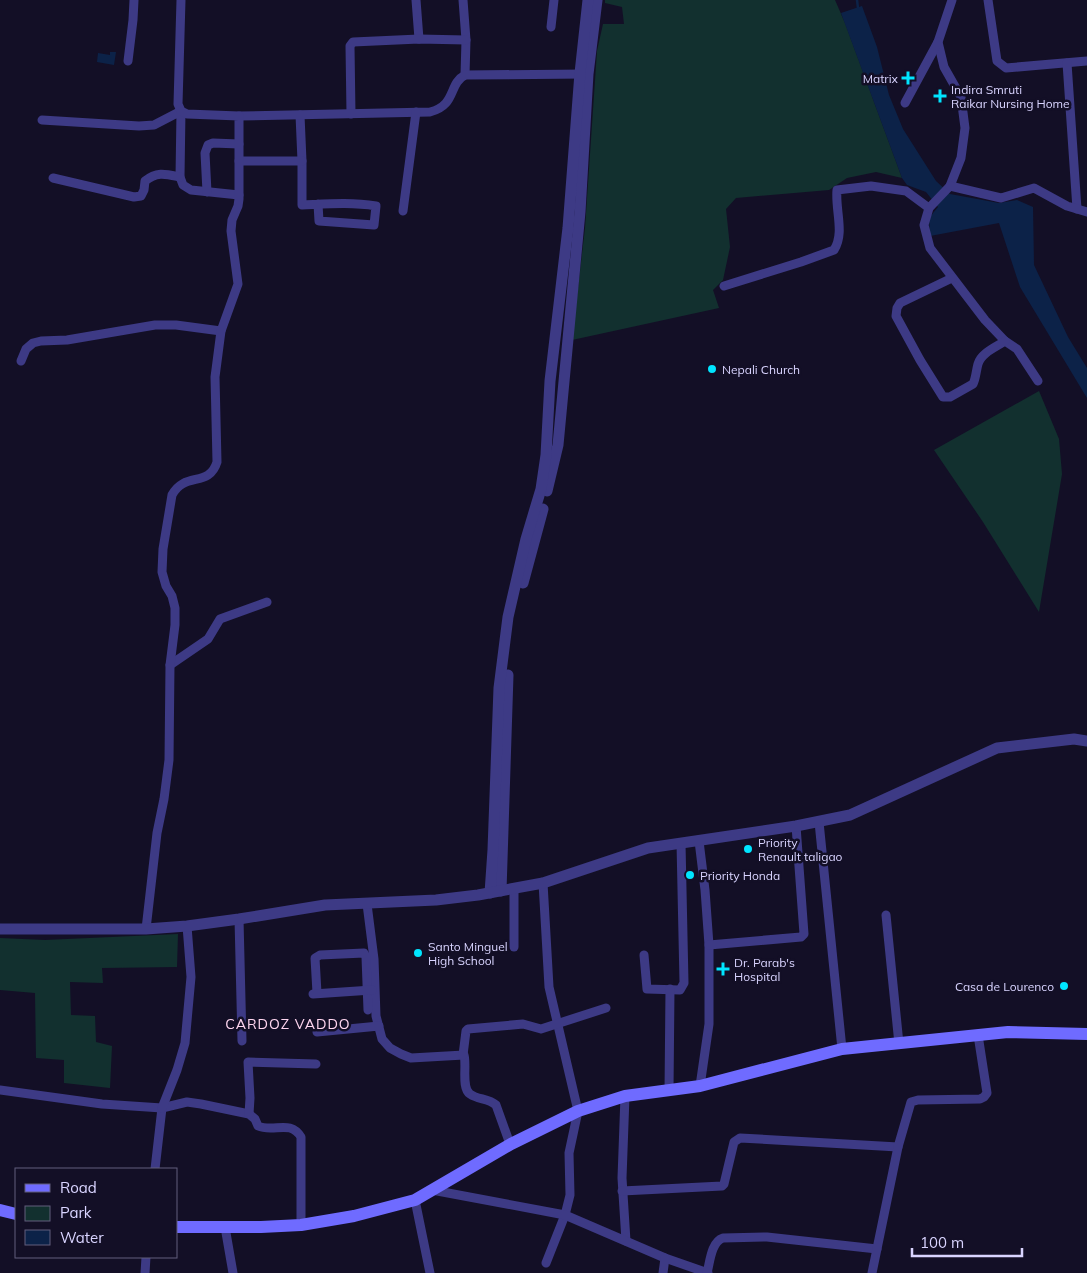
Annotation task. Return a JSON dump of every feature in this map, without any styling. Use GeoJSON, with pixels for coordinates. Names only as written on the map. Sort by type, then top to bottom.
{"type":"FeatureCollection","features":[{"type":"Feature","properties":{"kind":"main road"},"geometry":{"type":"LineString","coordinates":[[178,1226],[261,1227],[301,1225],[354,1216],[415,1200],[510,1144],[578,1111],[625,1096],[700,1086],[842,1049],[1008,1032],[1087,1034]]}},
{"type":"Feature","properties":{"kind":"main road"},"geometry":{"type":"LineString","coordinates":[[0,1210],[15,1214]]}},
{"type":"Feature","properties":{"kind":"street"},"geometry":{"type":"LineString","coordinates":[[128,62],[134,0]]}},
{"type":"Feature","properties":{"kind":"street"},"geometry":{"type":"LineString","coordinates":[[181,0],[178,104],[180,111],[180,178],[183,185],[190,190],[239,195]]}},
{"type":"Feature","properties":{"kind":"street"},"geometry":{"type":"LineString","coordinates":[[416,0],[419,39]]}},
{"type":"Feature","properties":{"kind":"street"},"geometry":{"type":"LineString","coordinates":[[463,0],[466,40],[465,75]]}},
{"type":"Feature","properties":{"kind":"street"},"geometry":{"type":"LineString","coordinates":[[551,27],[554,0]]}},
{"type":"Feature","properties":{"kind":"street"},"geometry":{"type":"LineString","coordinates":[[496,892],[494,850],[499,688],[508,617],[526,539],[541,489],[546,455],[550,382],[584,74],[588,0]]}},
{"type":"Feature","properties":{"kind":"street"},"geometry":{"type":"LineString","coordinates":[[584,74],[597,0]]}},
{"type":"Feature","properties":{"kind":"street"},"geometry":{"type":"LineString","coordinates":[[905,102],[938,42],[952,0]]}},
{"type":"Feature","properties":{"kind":"street"},"geometry":{"type":"LineString","coordinates":[[988,0],[997,61],[1006,68],[1087,61]]}},
{"type":"Feature","properties":{"kind":"street"},"geometry":{"type":"LineString","coordinates":[[351,114],[350,46],[353,42],[419,39],[466,40]]}},
{"type":"Feature","properties":{"kind":"street"},"geometry":{"type":"LineString","coordinates":[[938,42],[944,67],[961,97],[965,128],[961,158],[950,186],[929,208],[924,226],[930,248],[985,320],[1006,342],[1017,349],[1038,381]]}},
{"type":"Feature","properties":{"kind":"street"},"geometry":{"type":"LineString","coordinates":[[1067,64],[1077,209]]}},
{"type":"Feature","properties":{"kind":"street"},"geometry":{"type":"LineString","coordinates":[[42,120],[139,126],[154,124],[180,111],[187,114],[239,116],[416,112],[440,109],[447,104],[460,78],[465,75],[584,74]]}},
{"type":"Feature","properties":{"kind":"street"},"geometry":{"type":"LineString","coordinates":[[404,211],[416,112]]}},
{"type":"Feature","properties":{"kind":"street"},"geometry":{"type":"LineString","coordinates":[[300,115],[302,205],[318,204],[358,204],[376,206],[374,224],[319,221],[318,204]]}},
{"type":"Feature","properties":{"kind":"street"},"geometry":{"type":"LineString","coordinates":[[146,929],[157,833],[169,760],[170,666],[175,625],[175,608],[162,572],[162,549],[172,495],[176,488],[185,482],[209,476],[214,471],[217,462],[215,377],[221,331],[238,284],[231,231],[239,195],[239,116]]}},
{"type":"Feature","properties":{"kind":"street"},"geometry":{"type":"LineString","coordinates":[[207,192],[205,153],[208,145],[213,143],[239,144]]}},
{"type":"Feature","properties":{"kind":"street"},"geometry":{"type":"LineString","coordinates":[[239,161],[302,161]]}},
{"type":"Feature","properties":{"kind":"street"},"geometry":{"type":"LineString","coordinates":[[53,178],[134,197],[141,196],[145,181],[152,175],[163,173],[180,178]]}},
{"type":"Feature","properties":{"kind":"street"},"geometry":{"type":"LineString","coordinates":[[724,286],[834,250],[840,239],[837,190],[871,186],[906,191],[929,208]]}},
{"type":"Feature","properties":{"kind":"street"},"geometry":{"type":"LineString","coordinates":[[950,186],[1001,198],[1034,188],[1067,206],[1087,212]]}},
{"type":"Feature","properties":{"kind":"street"},"geometry":{"type":"LineString","coordinates":[[952,278],[900,303],[896,316],[943,397],[950,397],[972,384],[975,380],[978,362],[982,356],[1006,342]]}},
{"type":"Feature","properties":{"kind":"street"},"geometry":{"type":"LineString","coordinates":[[20,360],[26,349],[33,343],[41,341],[67,340],[155,325],[176,325],[221,331]]}},
{"type":"Feature","properties":{"kind":"street"},"geometry":{"type":"LineString","coordinates":[[170,666],[208,639],[220,619],[267,602]]}},
{"type":"Feature","properties":{"kind":"street"},"geometry":{"type":"LineString","coordinates":[[0,930],[146,929],[187,926],[325,905],[436,900],[514,889],[544,882],[648,848],[796,826],[850,815],[997,748],[1074,739],[1087,741]]}},
{"type":"Feature","properties":{"kind":"street"},"geometry":{"type":"LineString","coordinates":[[819,822],[842,1049]]}},
{"type":"Feature","properties":{"kind":"street"},"geometry":{"type":"LineString","coordinates":[[709,944],[801,936],[804,934],[796,826]]}},
{"type":"Feature","properties":{"kind":"street"},"geometry":{"type":"LineString","coordinates":[[698,840],[705,890],[709,944],[709,1024],[700,1086]]}},
{"type":"Feature","properties":{"kind":"street"},"geometry":{"type":"LineString","coordinates":[[644,955],[647,988],[680,990],[684,983],[681,843]]}},
{"type":"Feature","properties":{"kind":"street"},"geometry":{"type":"LineString","coordinates":[[544,882],[549,987],[578,1111],[569,1153],[570,1195],[565,1215],[546,1263]]}},
{"type":"Feature","properties":{"kind":"street"},"geometry":{"type":"LineString","coordinates":[[514,889],[514,947]]}},
{"type":"Feature","properties":{"kind":"street"},"geometry":{"type":"LineString","coordinates":[[367,904],[374,958],[368,1010]]}},
{"type":"Feature","properties":{"kind":"street"},"geometry":{"type":"LineString","coordinates":[[886,915],[899,1044]]}},
{"type":"Feature","properties":{"kind":"street"},"geometry":{"type":"LineString","coordinates":[[239,919],[242,1041]]}},
{"type":"Feature","properties":{"kind":"street"},"geometry":{"type":"LineString","coordinates":[[155,1168],[162,1108],[178,1070],[185,1044],[191,977],[187,926]]}},
{"type":"Feature","properties":{"kind":"street"},"geometry":{"type":"LineString","coordinates":[[371,990],[315,993],[315,958],[320,955],[364,953],[382,1039],[390,1048],[411,1058],[463,1055]]}},
{"type":"Feature","properties":{"kind":"street"},"geometry":{"type":"LineString","coordinates":[[669,1091],[670,990]]}},
{"type":"Feature","properties":{"kind":"street"},"geometry":{"type":"LineString","coordinates":[[510,1144],[496,1105],[492,1101],[474,1096],[465,1087],[465,1057],[463,1055],[468,1028],[524,1024],[541,1029],[606,1008]]}},
{"type":"Feature","properties":{"kind":"street"},"geometry":{"type":"LineString","coordinates":[[317,1032],[379,1026]]}},
{"type":"Feature","properties":{"kind":"street"},"geometry":{"type":"LineString","coordinates":[[872,1273],[898,1147],[911,1102],[918,1100],[980,1099],[984,1097],[987,1093],[978,1035]]}},
{"type":"Feature","properties":{"kind":"street"},"geometry":{"type":"LineString","coordinates":[[248,1114],[250,1098],[248,1062],[316,1064]]}},
{"type":"Feature","properties":{"kind":"street"},"geometry":{"type":"LineString","coordinates":[[0,1090],[102,1104],[162,1108],[187,1102],[248,1114],[255,1119],[258,1126],[264,1129],[292,1128],[301,1137],[301,1225]]}},
{"type":"Feature","properties":{"kind":"street"},"geometry":{"type":"LineString","coordinates":[[625,1096],[622,1191],[626,1241]]}},
{"type":"Feature","properties":{"kind":"street"},"geometry":{"type":"LineString","coordinates":[[622,1191],[722,1186],[734,1142],[740,1138],[898,1147]]}},
{"type":"Feature","properties":{"kind":"street"},"geometry":{"type":"LineString","coordinates":[[432,1190],[565,1215],[665,1258],[707,1273],[715,1244],[719,1239],[723,1238],[767,1237],[877,1249]]}},
{"type":"Feature","properties":{"kind":"street"},"geometry":{"type":"LineString","coordinates":[[415,1200],[430,1273]]}},
{"type":"Feature","properties":{"kind":"street"},"geometry":{"type":"LineString","coordinates":[[225,1227],[233,1273]]}},
{"type":"Feature","properties":{"kind":"street"},"geometry":{"type":"LineString","coordinates":[[145,1273],[146,1258]]}},
{"type":"Feature","properties":{"kind":"street"},"geometry":{"type":"LineString","coordinates":[[663,1273],[665,1258]]}},
{"type":"Feature","properties":{"kind":"green space"},"geometry":{"type":"Polygon","coordinates":[[[605,0],[835,0],[902,178],[876,172],[847,178],[829,190],[736,198],[726,209],[730,247],[723,280],[713,290],[719,308],[572,340],[585,228],[597,51],[603,24],[624,24],[622,7],[605,3],[605,0]]]}},
{"type":"Feature","properties":{"kind":"green space"},"geometry":{"type":"Polygon","coordinates":[[[1039,391],[1059,439],[1062,474],[1039,612],[983,522],[934,450],[1039,391]]]}},
{"type":"Feature","properties":{"kind":"green space"},"geometry":{"type":"Polygon","coordinates":[[[178,934],[177,967],[102,968],[103,983],[70,982],[71,1015],[95,1016],[96,1042],[112,1046],[110,1088],[64,1083],[64,1060],[36,1058],[35,993],[0,990],[0,938],[45,940],[178,934]]]}},
{"type":"Feature","properties":{"kind":"water"},"geometry":{"type":"Polygon","coordinates":[[[862,6],[877,47],[889,95],[903,129],[936,181],[950,194],[999,203],[1017,200],[1033,207],[1034,265],[1068,337],[1087,368],[1087,398],[1020,287],[999,223],[930,236],[929,218],[938,207],[926,192],[907,185],[902,178],[841,13],[862,6]]]}},
{"type":"Feature","properties":{"kind":"water"},"geometry":{"type":"Polygon","coordinates":[[[110,52],[116,52],[114,65],[97,62],[98,53],[110,55],[110,52]]]}},
{"type":"Feature","properties":{"kind":"waterway"},"geometry":{"type":"LineString","coordinates":[[857,0],[858,8]]}},
{"type":"Feature","properties":{"kind":"place","name":"Matrix"},"geometry":{"type":"Point","coordinates":[908,78]}},
{"type":"Feature","properties":{"kind":"place","name":"Indira Smruti Raikar Nursing Home"},"geometry":{"type":"Point","coordinates":[940,96]}},
{"type":"Feature","properties":{"kind":"place","name":"Nepali Church"},"geometry":{"type":"Point","coordinates":[712,369]}},
{"type":"Feature","properties":{"kind":"place","name":"Priority Renault taligao"},"geometry":{"type":"Point","coordinates":[748,849]}},
{"type":"Feature","properties":{"kind":"place","name":"Priority Honda"},"geometry":{"type":"Point","coordinates":[690,875]}},
{"type":"Feature","properties":{"kind":"place","name":"Santo Minguel High School"},"geometry":{"type":"Point","coordinates":[418,953]}},
{"type":"Feature","properties":{"kind":"place","name":"Dr. Parab's Hospital"},"geometry":{"type":"Point","coordinates":[723,969]}},
{"type":"Feature","properties":{"kind":"place","name":"Casa de Lourenco"},"geometry":{"type":"Point","coordinates":[1064,986]}},
{"type":"Feature","properties":{"kind":"district","name":"CARDOZ VADDO"},"geometry":{"type":"Point","coordinates":[288,1024]}}]}
